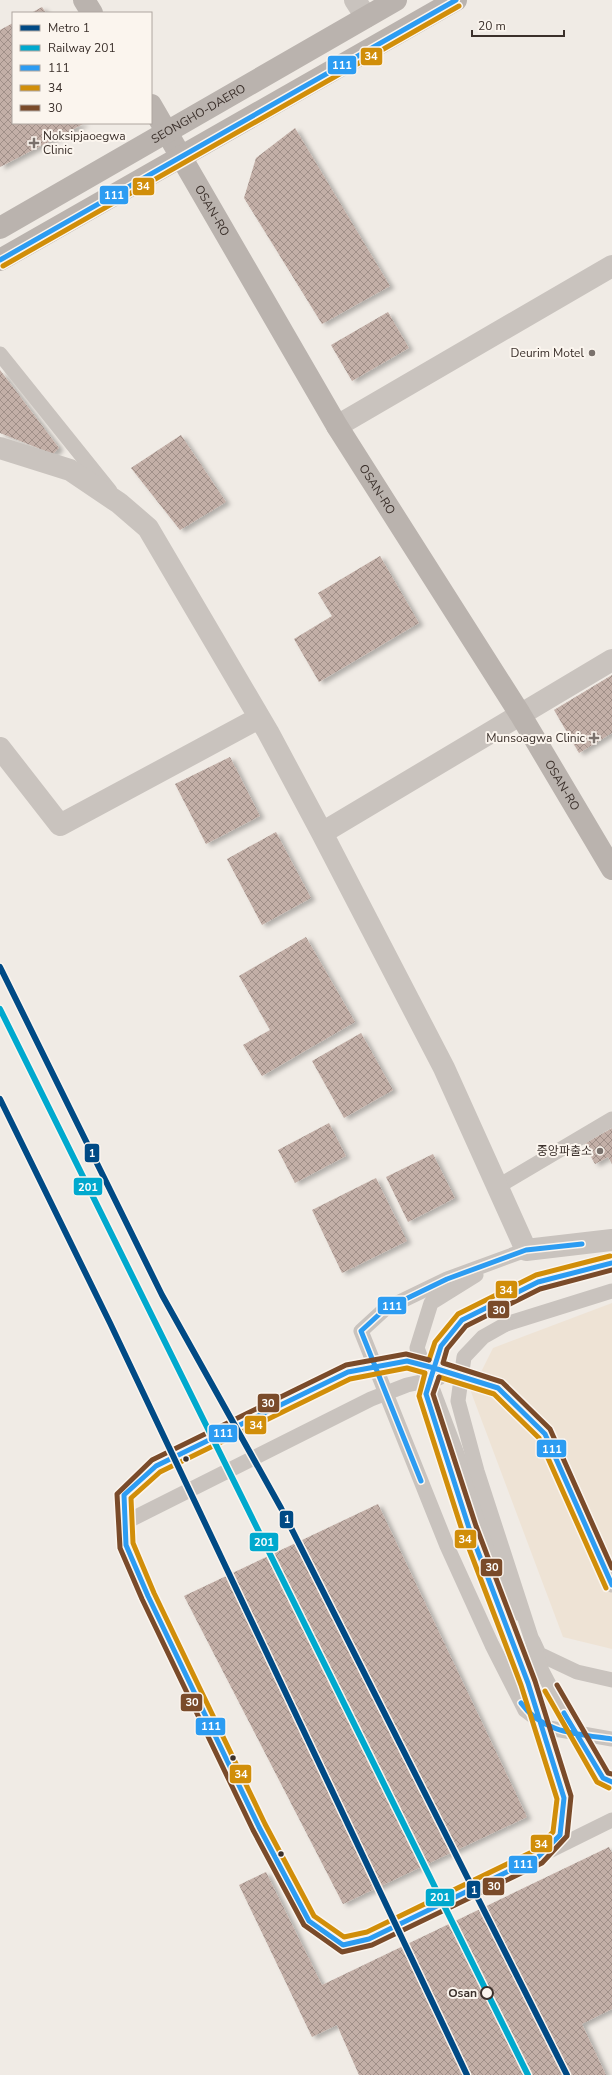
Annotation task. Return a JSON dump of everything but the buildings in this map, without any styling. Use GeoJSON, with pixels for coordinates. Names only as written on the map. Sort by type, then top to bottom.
{"type":"FeatureCollection","features":[{"type":"Feature","properties":{"kind":"main road"},"geometry":{"type":"LineString","coordinates":[[84,0],[91,12]]}},
{"type":"Feature","properties":{"kind":"main road","name":"SEONGHO-DAERO"},"geometry":{"type":"LineString","coordinates":[[0,228],[168,132],[361,8],[396,0]]}},
{"type":"Feature","properties":{"kind":"main road"},"geometry":{"type":"LineString","coordinates":[[0,260],[456,0]]}},
{"type":"Feature","properties":{"kind":"main road","name":"OSAN-RO"},"geometry":{"type":"LineString","coordinates":[[152,107],[338,426],[520,714],[612,869]]}},
{"type":"Feature","properties":{"kind":"street"},"geometry":{"type":"LineString","coordinates":[[338,426],[612,266]]}},
{"type":"Feature","properties":{"kind":"street"},"geometry":{"type":"LineString","coordinates":[[0,448],[70,470],[119,503],[148,528],[259,718],[322,833],[444,1068],[497,1187],[516,1254],[612,1240]]}},
{"type":"Feature","properties":{"kind":"street"},"geometry":{"type":"LineString","coordinates":[[322,833],[612,660]]}},
{"type":"Feature","properties":{"kind":"street"},"geometry":{"type":"LineString","coordinates":[[0,748],[60,825],[259,718]]}},
{"type":"Feature","properties":{"kind":"lane"},"geometry":{"type":"LineString","coordinates":[[0,354],[119,503]]}},
{"type":"Feature","properties":{"kind":"lane"},"geometry":{"type":"LineString","coordinates":[[497,1187],[612,1119]]}},
{"type":"Feature","properties":{"kind":"lane"},"geometry":{"type":"LineString","coordinates":[[516,1254],[431,1303],[417,1348],[514,1609],[539,1654],[577,1672],[612,1680]]}},
{"type":"Feature","properties":{"kind":"lane"},"geometry":{"type":"LineString","coordinates":[[516,1254],[446,1279],[384,1308],[361,1330],[447,1546],[492,1645],[525,1710],[549,1728],[612,1740]]}},
{"type":"Feature","properties":{"kind":"lane"},"geometry":{"type":"LineString","coordinates":[[538,1857],[560,1835],[564,1798],[528,1683],[469,1528],[426,1394],[441,1346],[462,1320],[538,1282],[612,1263]]}},
{"type":"Feature","properties":{"kind":"lane"},"geometry":{"type":"LineString","coordinates":[[612,1290],[506,1324],[483,1337],[464,1357],[458,1402],[477,1470],[542,1671],[564,1713],[603,1778],[612,1782]]}},
{"type":"Feature","properties":{"kind":"lane"},"geometry":{"type":"LineString","coordinates":[[612,1585],[545,1434],[498,1388],[456,1374],[408,1361],[348,1372],[156,1466],[124,1495],[126,1545],[148,1596],[259,1827],[309,1921],[343,1945],[369,1939],[612,1820]]}},
{"type":"Feature","properties":{"kind":"lane"},"geometry":{"type":"LineString","coordinates":[[126,1522],[371,1399],[407,1385],[456,1374]]}},
{"type":"Feature","properties":{"kind":"shaded area"},"geometry":{"type":"Polygon","coordinates":[[[612,1303],[612,1649],[563,1637],[471,1392],[493,1348],[612,1303]]]}},
{"type":"Feature","properties":{"kind":"metro line","name":"1"},"geometry":{"type":"LineString","coordinates":[[0,967],[162,1295],[281,1508],[567,2075]]}},
{"type":"Feature","properties":{"kind":"metro line","name":"1"},"geometry":{"type":"LineString","coordinates":[[0,1099],[110,1323],[467,2075]]}},
{"type":"Feature","properties":{"kind":"rail line","name":"201"},"geometry":{"type":"LineString","coordinates":[[0,1009],[528,2075]]}},
{"type":"Feature","properties":{"kind":"transit line","name":"111"},"geometry":{"type":"LineString","coordinates":[[0,260],[456,0]]}},
{"type":"Feature","properties":{"kind":"transit line","name":"34"},"geometry":{"type":"LineString","coordinates":[[3,266],[459,6]]}},
{"type":"Feature","properties":{"kind":"transit line","name":"111"},"geometry":{"type":"LineString","coordinates":[[421,1481],[361,1331],[385,1309],[447,1279],[526,1250],[582,1244]]}},
{"type":"Feature","properties":{"kind":"transit line","name":"34"},"geometry":{"type":"LineString","coordinates":[[429,1360],[435,1342],[458,1314],[536,1275],[610,1256]]}},
{"type":"Feature","properties":{"kind":"transit line","name":"111"},"geometry":{"type":"LineString","coordinates":[[434,1368],[441,1346],[462,1320],[538,1282],[612,1263]]}},
{"type":"Feature","properties":{"kind":"transit line","name":"30"},"geometry":{"type":"LineString","coordinates":[[612,1270],[540,1289],[466,1326],[447,1349],[443,1363],[502,1382],[550,1429],[612,1568]]}},
{"type":"Feature","properties":{"kind":"transit line","name":"30"},"geometry":{"type":"LineString","coordinates":[[429,1360],[406,1354],[346,1365],[152,1460],[117,1494],[120,1548],[142,1599],[253,1830],[304,1925],[342,1952],[372,1945],[542,1863],[567,1836],[571,1796],[535,1681],[476,1526],[433,1394],[439,1377]]}},
{"type":"Feature","properties":{"kind":"transit line","name":"111"},"geometry":{"type":"LineString","coordinates":[[407,1361],[434,1368],[426,1394],[469,1528],[528,1683],[564,1798],[560,1835],[538,1857],[369,1939],[343,1945],[309,1921],[259,1827],[148,1596],[126,1545],[124,1495],[156,1466],[348,1372],[407,1361]]}},
{"type":"Feature","properties":{"kind":"transit line","name":"34"},"geometry":{"type":"LineString","coordinates":[[407,1368],[425,1373],[419,1396],[462,1530],[521,1685],[557,1799],[553,1832],[534,1851],[367,1932],[344,1937],[314,1916],[265,1824],[154,1593],[133,1543],[131,1498],[160,1472],[350,1379],[407,1368]]}},
{"type":"Feature","properties":{"kind":"transit line","name":"111"},"geometry":{"type":"LineString","coordinates":[[434,1368],[498,1388],[545,1434],[612,1585]]}},
{"type":"Feature","properties":{"kind":"transit line","name":"34"},"geometry":{"type":"LineString","coordinates":[[439,1377],[494,1394],[539,1438],[606,1588]]}},
{"type":"Feature","properties":{"kind":"transit line","name":"30"},"geometry":{"type":"LineString","coordinates":[[557,1685],[608,1773],[612,1774]]}},
{"type":"Feature","properties":{"kind":"transit line","name":"34"},"geometry":{"type":"LineString","coordinates":[[545,1691],[597,1782],[609,1788]]}},
{"type":"Feature","properties":{"kind":"transit line","name":"111"},"geometry":{"type":"LineString","coordinates":[[521,1703],[539,1721],[550,1726],[574,1733],[612,1739]]}},
{"type":"Feature","properties":{"kind":"transit line","name":"111"},"geometry":{"type":"LineString","coordinates":[[564,1713],[603,1778],[612,1782]]}},
{"type":"Feature","properties":{"kind":"place","name":"Noksipjaoegwa Clinic"},"geometry":{"type":"Point","coordinates":[34,143]}},
{"type":"Feature","properties":{"kind":"place","name":"Deurim Motel"},"geometry":{"type":"Point","coordinates":[592,353]}},
{"type":"Feature","properties":{"kind":"place","name":"Munsoagwa Clinic"},"geometry":{"type":"Point","coordinates":[594,738]}},
{"type":"Feature","properties":{"kind":"place","name":"중앙파출소"},"geometry":{"type":"Point","coordinates":[600,1151]}},
{"type":"Feature","properties":{"kind":"place","name":"Osan"},"geometry":{"type":"Point","coordinates":[487,1993]}}]}
